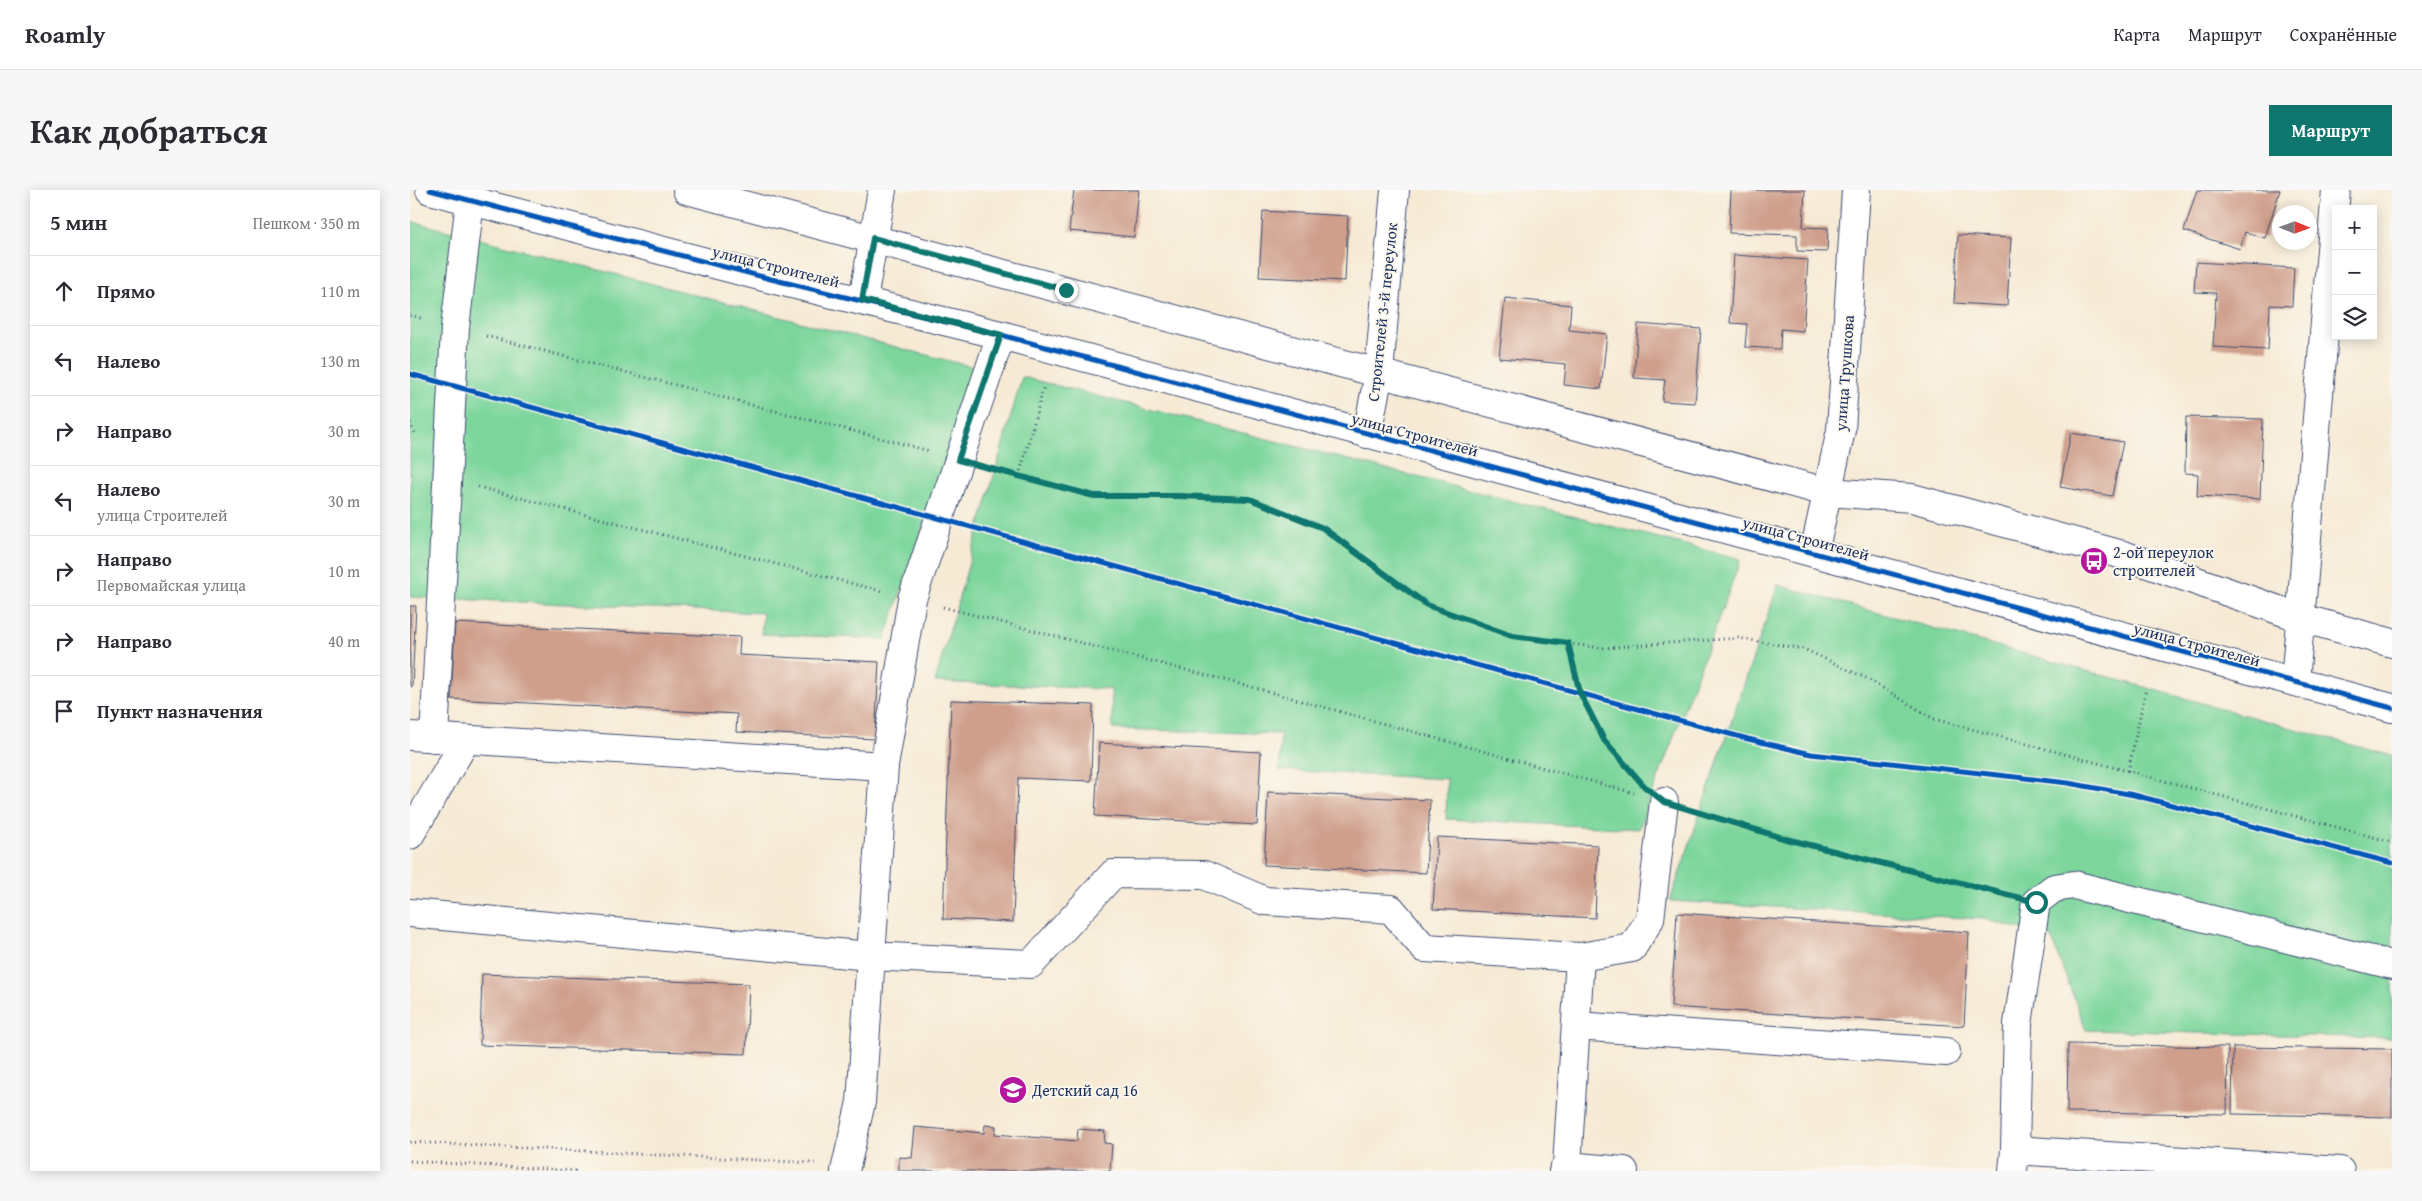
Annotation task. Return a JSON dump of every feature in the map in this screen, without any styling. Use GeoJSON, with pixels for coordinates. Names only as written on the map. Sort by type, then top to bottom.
{"type":"FeatureCollection","features":[{"type":"Feature","properties":{"kind":"street","name":"улица Строителей"},"geometry":{"type":"LineString","coordinates":[[430,190],[771,279],[1001,335],[2392,708]]}},
{"type":"Feature","properties":{"kind":"street"},"geometry":{"type":"LineString","coordinates":[[687,190],[1827,492],[1922,501],[2123,555],[2301,618],[2392,643]]}},
{"type":"Feature","properties":{"kind":"street"},"geometry":{"type":"LineString","coordinates":[[862,300],[882,190]]}},
{"type":"Feature","properties":{"kind":"street","name":"Строителей 3-й переулок"},"geometry":{"type":"LineString","coordinates":[[1367,434],[1379,373],[1395,190]]}},
{"type":"Feature","properties":{"kind":"street","name":"улица Трушкова"},"geometry":{"type":"LineString","coordinates":[[1814,553],[1840,430],[1856,190]]}},
{"type":"Feature","properties":{"kind":"street"},"geometry":{"type":"LineString","coordinates":[[2295,682],[2336,190]]}},
{"type":"Feature","properties":{"kind":"street"},"geometry":{"type":"LineString","coordinates":[[470,201],[456,328],[448,479],[422,737],[884,766]]}},
{"type":"Feature","properties":{"kind":"street"},"geometry":{"type":"LineString","coordinates":[[845,1168],[861,1102],[884,766],[912,599],[1001,335]]}},
{"type":"Feature","properties":{"kind":"street"},"geometry":{"type":"LineString","coordinates":[[410,835],[466,740]]}},
{"type":"Feature","properties":{"kind":"street"},"geometry":{"type":"LineString","coordinates":[[410,913],[870,956],[1031,964],[1113,874],[1204,875],[1265,901],[1391,909],[1424,948],[1580,957],[1632,948],[1650,919],[1664,802]]}},
{"type":"Feature","properties":{"kind":"street"},"geometry":{"type":"LineString","coordinates":[[2340,1171],[2014,1160],[2018,1024],[2036,902],[2054,888],[2074,885],[2392,965]]}},
{"type":"Feature","properties":{"kind":"street"},"geometry":{"type":"LineString","coordinates":[[1580,957],[1565,1168],[1624,1171]]}},
{"type":"Feature","properties":{"kind":"street"},"geometry":{"type":"LineString","coordinates":[[1576,1026],[1946,1052]]}},
{"type":"Feature","properties":{"kind":"path"},"geometry":{"type":"LineString","coordinates":[[410,316],[903,443],[958,460],[1094,496],[1179,496],[1250,499],[1323,528],[1427,605],[1512,636],[1601,648],[1738,638],[1804,649],[1868,679],[1934,719],[2392,842]]}},
{"type":"Feature","properties":{"kind":"path"},"geometry":{"type":"LineString","coordinates":[[1019,476],[1044,386]]}},
{"type":"Feature","properties":{"kind":"path"},"geometry":{"type":"LineString","coordinates":[[448,479],[1256,688],[1664,802],[1786,839],[2036,902]]}},
{"type":"Feature","properties":{"kind":"path"},"geometry":{"type":"LineString","coordinates":[[1568,643],[1580,693],[1604,740],[1645,787],[1664,802]]}},
{"type":"Feature","properties":{"kind":"path"},"geometry":{"type":"LineString","coordinates":[[2128,771],[2146,689]]}},
{"type":"Feature","properties":{"kind":"path"},"geometry":{"type":"LineString","coordinates":[[1571,690],[1590,696]]}},
{"type":"Feature","properties":{"kind":"path"},"geometry":{"type":"LineString","coordinates":[[410,1142],[845,1168]]}},
{"type":"Feature","properties":{"kind":"path"},"geometry":{"type":"LineString","coordinates":[[410,1160],[578,1171]]}},
{"type":"Feature","properties":{"kind":"green space"},"geometry":{"type":"Polygon","coordinates":[[[410,221],[977,368],[885,639],[761,634],[763,613],[410,597],[410,221]]]}},
{"type":"Feature","properties":{"kind":"green space"},"geometry":{"type":"Polygon","coordinates":[[[1022,377],[1741,559],[1639,829],[1446,819],[1447,779],[1279,770],[1281,734],[1113,729],[1111,689],[935,682],[1022,377]]]}},
{"type":"Feature","properties":{"kind":"green space"},"geometry":{"type":"Polygon","coordinates":[[[1778,585],[2392,756],[2392,1038],[2086,1030],[2051,937],[1983,919],[1670,901],[1778,585]]]}},
{"type":"Feature","properties":{"kind":"building"},"geometry":{"type":"Polygon","coordinates":[[[1074,190],[1139,190],[1134,237],[1069,231],[1074,190]]]}},
{"type":"Feature","properties":{"kind":"building"},"geometry":{"type":"Polygon","coordinates":[[[1731,190],[1805,190],[1803,227],[1828,228],[1827,252],[1797,251],[1797,235],[1729,233],[1731,190]]]}},
{"type":"Feature","properties":{"kind":"building"},"geometry":{"type":"Polygon","coordinates":[[[2197,190],[2280,190],[2275,205],[2272,205],[2272,216],[2265,238],[2245,232],[2240,249],[2184,231],[2197,190]]]}},
{"type":"Feature","properties":{"kind":"building"},"geometry":{"type":"Polygon","coordinates":[[[1263,211],[1348,216],[1345,281],[1259,277],[1263,211]]]}},
{"type":"Feature","properties":{"kind":"building"},"geometry":{"type":"Polygon","coordinates":[[[1958,235],[2011,238],[2007,306],[1954,303],[1958,235]]]}},
{"type":"Feature","properties":{"kind":"building"},"geometry":{"type":"Polygon","coordinates":[[[1734,255],[1808,260],[1803,331],[1781,329],[1780,349],[1745,347],[1747,324],[1730,323],[1734,255]]]}},
{"type":"Feature","properties":{"kind":"building"},"geometry":{"type":"Polygon","coordinates":[[[2196,262],[2294,268],[2292,306],[2270,305],[2268,350],[2213,347],[2216,293],[2194,292],[2196,262]]]}},
{"type":"Feature","properties":{"kind":"building"},"geometry":{"type":"Polygon","coordinates":[[[1505,298],[1571,305],[1569,330],[1607,334],[1601,389],[1564,385],[1566,364],[1499,358],[1505,298]]]}},
{"type":"Feature","properties":{"kind":"building"},"geometry":{"type":"Polygon","coordinates":[[[1638,324],[1701,329],[1695,403],[1662,401],[1665,380],[1634,378],[1638,324]]]}},
{"type":"Feature","properties":{"kind":"building"},"geometry":{"type":"Polygon","coordinates":[[[2186,417],[2263,419],[2260,499],[2197,496],[2198,474],[2185,473],[2186,417]]]}},
{"type":"Feature","properties":{"kind":"building"},"geometry":{"type":"Polygon","coordinates":[[[2071,433],[2123,442],[2112,496],[2060,487],[2071,433]]]}},
{"type":"Feature","properties":{"kind":"building"},"geometry":{"type":"Polygon","coordinates":[[[410,606],[416,606],[412,687],[410,686],[410,606]]]}},
{"type":"Feature","properties":{"kind":"building"},"geometry":{"type":"Polygon","coordinates":[[[455,623],[740,637],[739,655],[879,662],[875,739],[736,732],[737,714],[451,699],[455,623]]]}},
{"type":"Feature","properties":{"kind":"building"},"geometry":{"type":"Polygon","coordinates":[[[951,700],[1093,705],[1091,781],[1018,778],[1013,922],[943,919],[951,700]]]}},
{"type":"Feature","properties":{"kind":"building"},"geometry":{"type":"Polygon","coordinates":[[[1099,743],[1261,752],[1257,825],[1095,816],[1099,743]]]}},
{"type":"Feature","properties":{"kind":"building"},"geometry":{"type":"Polygon","coordinates":[[[1268,792],[1430,800],[1426,873],[1264,865],[1268,792]]]}},
{"type":"Feature","properties":{"kind":"building"},"geometry":{"type":"Polygon","coordinates":[[[1437,837],[1598,845],[1595,918],[1433,909],[1437,837]]]}},
{"type":"Feature","properties":{"kind":"building"},"geometry":{"type":"Polygon","coordinates":[[[1677,913],[1969,932],[1964,1026],[1671,1007],[1677,913]]]}},
{"type":"Feature","properties":{"kind":"building"},"geometry":{"type":"Polygon","coordinates":[[[482,974],[749,984],[746,1054],[480,1045],[482,974]]]}},
{"type":"Feature","properties":{"kind":"building"},"geometry":{"type":"Polygon","coordinates":[[[2068,1044],[2228,1047],[2227,1114],[2067,1112],[2068,1044]]]}},
{"type":"Feature","properties":{"kind":"building"},"geometry":{"type":"Polygon","coordinates":[[[2233,1047],[2392,1049],[2392,1117],[2232,1114],[2233,1047]]]}},
{"type":"Feature","properties":{"kind":"building"},"geometry":{"type":"Polygon","coordinates":[[[985,1125],[996,1126],[995,1134],[1077,1141],[1078,1129],[1105,1131],[1104,1143],[1112,1144],[1110,1171],[899,1171],[899,1157],[912,1158],[915,1127],[984,1133],[985,1125]]]}},
{"type":"Feature","properties":{"kind":"cycle path"},"geometry":{"type":"LineString","coordinates":[[430,190],[771,279],[1001,335],[2392,708]]}},
{"type":"Feature","properties":{"kind":"cycle path"},"geometry":{"type":"LineString","coordinates":[[410,374],[1748,739],[1811,754],[2068,783],[2134,795],[2392,863]]}},
{"type":"Feature","properties":{"kind":"place","name":"2-ой переулок строителей"},"geometry":{"type":"Point","coordinates":[2094,561]}},
{"type":"Feature","properties":{"kind":"place","name":"Детский сад 16"},"geometry":{"type":"Point","coordinates":[1013,1090]}},
{"type":"Feature","properties":{"kind":"route"},"geometry":{"type":"LineString","coordinates":[[1066,290],[873,238],[862,300],[1001,335],[958,460],[1094,496],[1179,496],[1250,499],[1323,528],[1427,605],[1512,636],[1568,643],[1580,693],[1604,740],[1645,787],[1664,802],[1786,839],[2036,902]]}}]}
